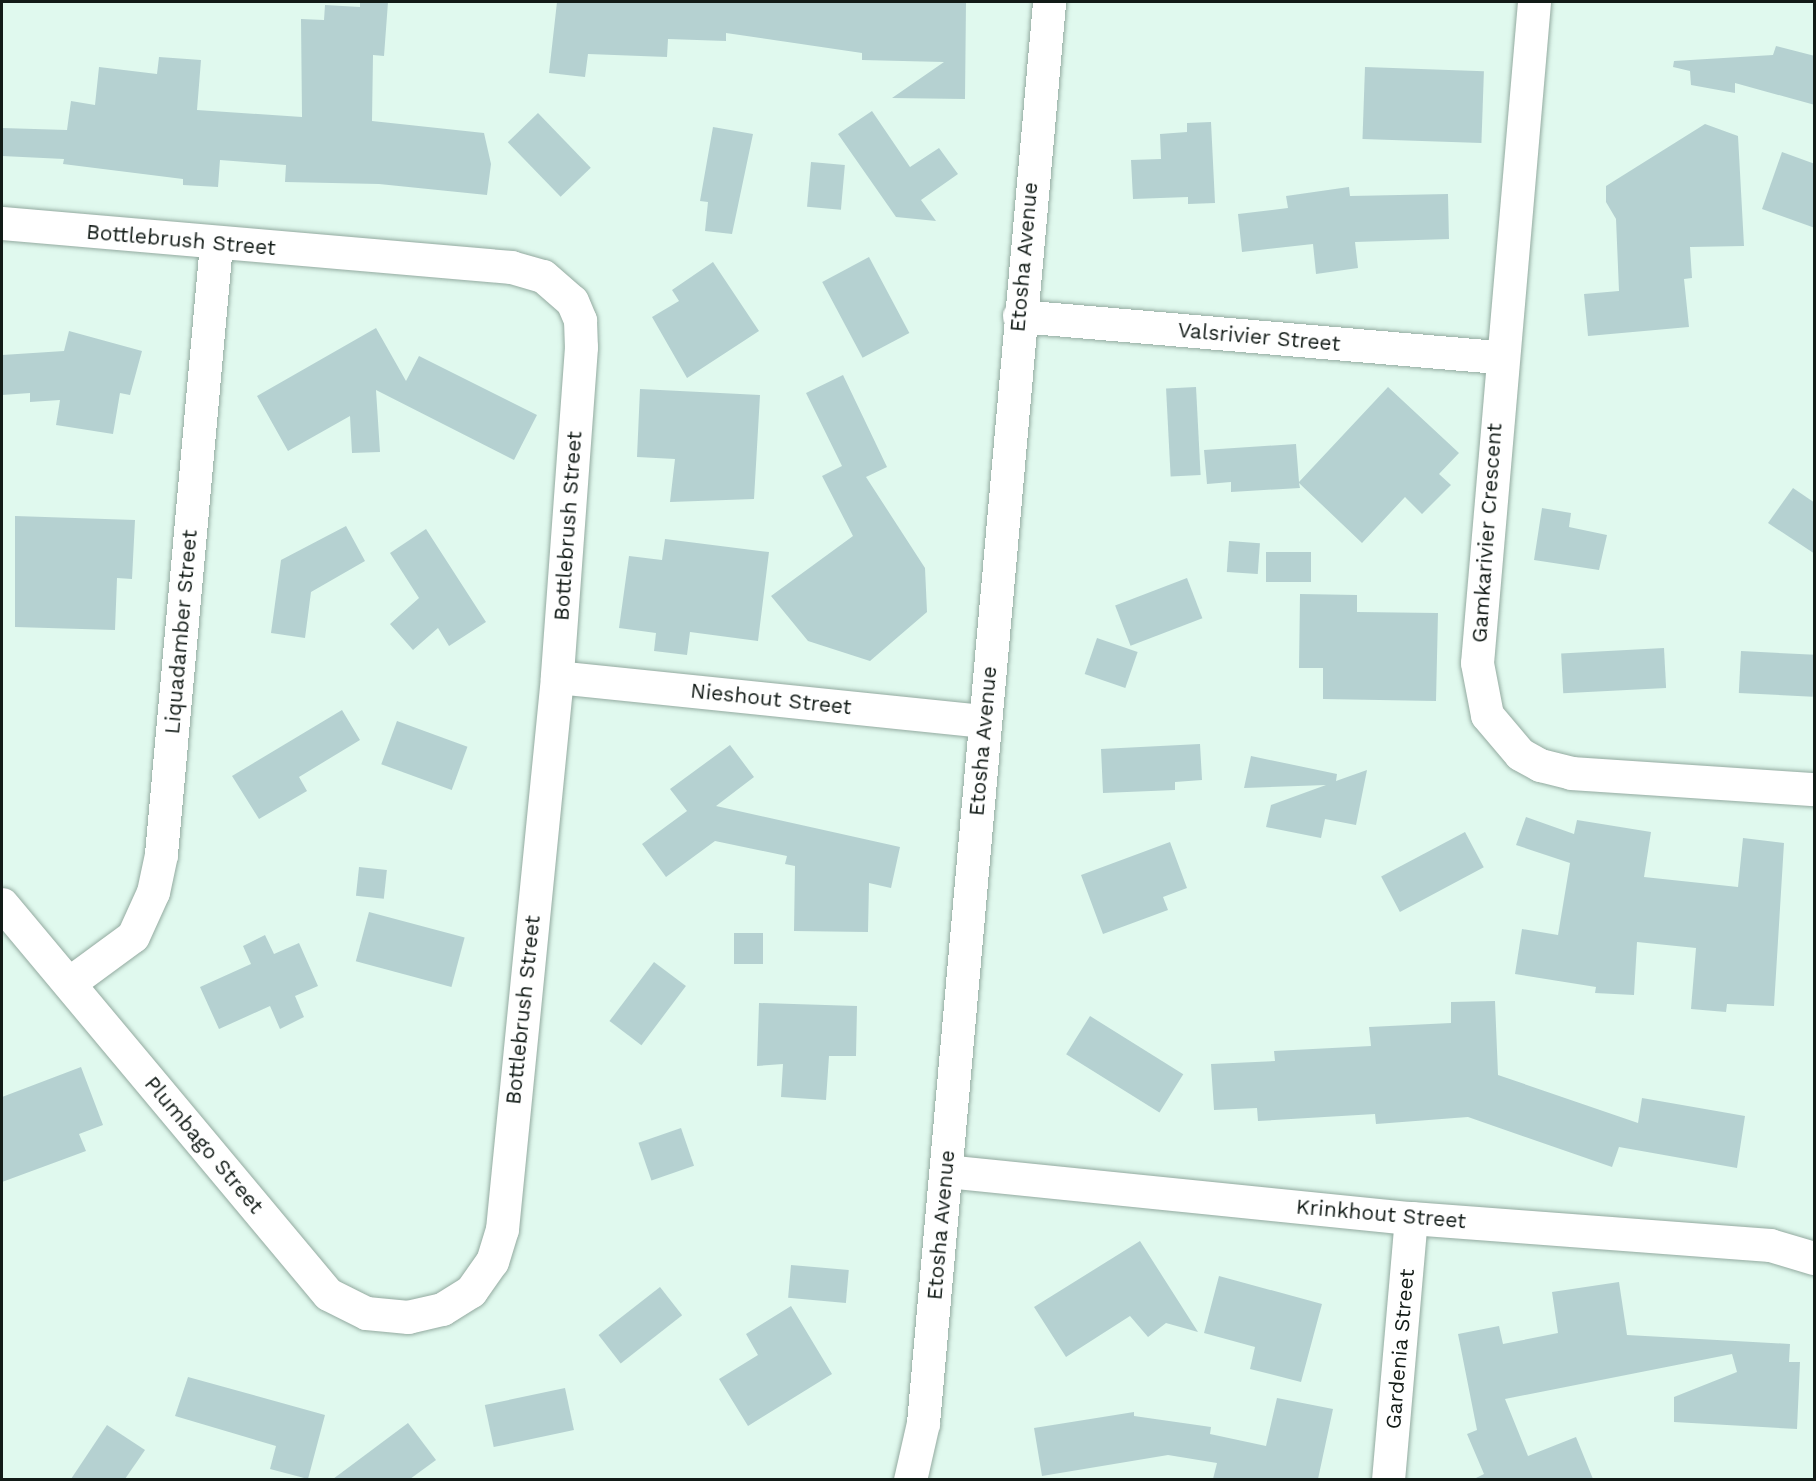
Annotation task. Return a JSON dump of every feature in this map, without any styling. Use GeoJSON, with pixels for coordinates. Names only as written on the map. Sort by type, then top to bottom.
{"type":"FeatureCollection","features":[{"type":"Feature","properties":{"kind":"street","name":"Etosha Avenue"},"geometry":{"type":"LineString","coordinates":[[910,1479],[923,1422],[1018,316],[1049,2]]}},
{"type":"Feature","properties":{"kind":"street","name":"Gamkarivier Crescent"},"geometry":{"type":"LineString","coordinates":[[1534,2],[1500,357],[1477,663],[1487,715],[1503,739],[1540,765],[1571,772],[1815,789]]}},
{"type":"Feature","properties":{"kind":"street","name":"Bottlebrush Street"},"geometry":{"type":"LineString","coordinates":[[2,223],[216,244],[512,267],[543,276],[572,301],[580,320],[581,347],[556,677],[502,1229],[481,1278],[471,1291],[442,1309]]}},
{"type":"Feature","properties":{"kind":"street","name":"Liquadamber Street"},"geometry":{"type":"LineString","coordinates":[[69,983],[134,936],[146,916],[155,882],[216,244]]}},
{"type":"Feature","properties":{"kind":"street","name":"Valsrivier Street"},"geometry":{"type":"LineString","coordinates":[[1018,316],[1500,357]]}},
{"type":"Feature","properties":{"kind":"street","name":"Nieshout Street"},"geometry":{"type":"LineString","coordinates":[[556,677],[985,721]]}},
{"type":"Feature","properties":{"kind":"street","name":"Plumbago Street"},"geometry":{"type":"LineString","coordinates":[[2,904],[328,1294],[347,1306],[384,1316],[442,1309]]}},
{"type":"Feature","properties":{"kind":"street","name":"Krinkhout Street"},"geometry":{"type":"LineString","coordinates":[[946,1171],[1411,1218],[1770,1245],[1815,1258]]}},
{"type":"Feature","properties":{"kind":"street","name":"Gardenia Street"},"geometry":{"type":"LineString","coordinates":[[1388,1479],[1411,1218]]}},
{"type":"Feature","properties":{"kind":"building"},"geometry":{"type":"Polygon","coordinates":[[[360,2],[388,2],[384,56],[373,55],[372,121],[484,133],[491,164],[487,195],[379,184],[285,182],[286,165],[220,160],[218,187],[183,185],[183,179],[63,164],[64,159],[2,156],[2,128],[67,130],[71,101],[95,105],[99,67],[157,74],[159,57],[201,60],[197,110],[302,117],[301,19],[324,20],[325,5],[360,7],[360,2]]]}},
{"type":"Feature","properties":{"kind":"building"},"geometry":{"type":"Polygon","coordinates":[[[557,2],[966,2],[965,99],[892,98],[944,62],[862,60],[862,53],[726,33],[726,41],[668,39],[667,57],[588,54],[585,77],[549,73],[557,2]]]}},
{"type":"Feature","properties":{"kind":"building"},"geometry":{"type":"Polygon","coordinates":[[[1776,46],[1815,56],[1815,105],[1735,83],[1735,93],[1691,85],[1690,71],[1673,67],[1674,61],[1773,55],[1776,46]]]}},
{"type":"Feature","properties":{"kind":"building"},"geometry":{"type":"Polygon","coordinates":[[[1365,67],[1484,71],[1481,143],[1362,139],[1365,67]]]}},
{"type":"Feature","properties":{"kind":"building"},"geometry":{"type":"Polygon","coordinates":[[[872,111],[910,167],[939,148],[958,174],[921,200],[936,221],[896,217],[838,134],[872,111]]]}},
{"type":"Feature","properties":{"kind":"building"},"geometry":{"type":"Polygon","coordinates":[[[538,113],[591,168],[561,197],[508,142],[538,113]]]}},
{"type":"Feature","properties":{"kind":"building"},"geometry":{"type":"Polygon","coordinates":[[[1211,122],[1215,203],[1188,204],[1188,197],[1133,199],[1131,160],[1161,159],[1160,134],[1187,132],[1187,123],[1211,122]]]}},
{"type":"Feature","properties":{"kind":"building"},"geometry":{"type":"Polygon","coordinates":[[[1705,124],[1738,136],[1744,246],[1690,247],[1692,278],[1684,279],[1689,327],[1588,336],[1584,294],[1619,291],[1616,219],[1606,202],[1606,186],[1705,124]]]}},
{"type":"Feature","properties":{"kind":"building"},"geometry":{"type":"Polygon","coordinates":[[[713,127],[753,134],[732,234],[705,231],[708,202],[700,201],[713,127]]]}},
{"type":"Feature","properties":{"kind":"building"},"geometry":{"type":"Polygon","coordinates":[[[1782,152],[1815,164],[1815,228],[1762,209],[1782,152]]]}},
{"type":"Feature","properties":{"kind":"building"},"geometry":{"type":"Polygon","coordinates":[[[811,162],[845,165],[841,210],[807,207],[811,162]]]}},
{"type":"Feature","properties":{"kind":"building"},"geometry":{"type":"Polygon","coordinates":[[[1349,187],[1350,196],[1448,194],[1449,239],[1355,242],[1358,268],[1316,274],[1313,244],[1242,252],[1238,214],[1288,208],[1286,196],[1349,187]]]}},
{"type":"Feature","properties":{"kind":"building"},"geometry":{"type":"Polygon","coordinates":[[[869,257],[909,333],[863,358],[822,282],[869,257]]]}},
{"type":"Feature","properties":{"kind":"building"},"geometry":{"type":"Polygon","coordinates":[[[713,262],[759,331],[687,378],[652,317],[679,301],[672,290],[713,262]]]}},
{"type":"Feature","properties":{"kind":"building"},"geometry":{"type":"Polygon","coordinates":[[[376,328],[406,381],[419,356],[537,415],[514,460],[376,390],[380,452],[352,453],[350,416],[288,451],[257,396],[376,328]]]}},
{"type":"Feature","properties":{"kind":"building"},"geometry":{"type":"Polygon","coordinates":[[[69,331],[142,351],[130,395],[120,393],[113,434],[56,425],[60,400],[30,402],[30,393],[2,395],[2,355],[64,351],[69,331]]]}},
{"type":"Feature","properties":{"kind":"building"},"geometry":{"type":"Polygon","coordinates":[[[843,375],[887,467],[866,477],[925,568],[927,612],[870,661],[808,641],[771,596],[853,536],[822,476],[842,466],[806,393],[843,375]]]}},
{"type":"Feature","properties":{"kind":"building"},"geometry":{"type":"Polygon","coordinates":[[[1196,387],[1201,475],[1171,476],[1166,389],[1196,387]]]}},
{"type":"Feature","properties":{"kind":"building"},"geometry":{"type":"Polygon","coordinates":[[[1388,387],[1459,453],[1439,474],[1451,485],[1422,514],[1405,497],[1362,543],[1299,483],[1300,488],[1231,492],[1231,482],[1207,484],[1204,450],[1296,444],[1299,482],[1388,387]]]}},
{"type":"Feature","properties":{"kind":"building"},"geometry":{"type":"Polygon","coordinates":[[[640,389],[760,395],[754,499],[670,502],[675,459],[637,457],[640,389]]]}},
{"type":"Feature","properties":{"kind":"building"},"geometry":{"type":"Polygon","coordinates":[[[1793,488],[1815,503],[1815,554],[1768,523],[1793,488]]]}},
{"type":"Feature","properties":{"kind":"building"},"geometry":{"type":"Polygon","coordinates":[[[1542,508],[1571,513],[1569,527],[1607,535],[1599,570],[1534,560],[1542,508]]]}},
{"type":"Feature","properties":{"kind":"building"},"geometry":{"type":"Polygon","coordinates":[[[15,516],[135,520],[132,579],[117,578],[115,630],[15,627],[15,516]]]}},
{"type":"Feature","properties":{"kind":"building"},"geometry":{"type":"Polygon","coordinates":[[[346,526],[365,561],[311,592],[305,638],[271,633],[281,560],[346,526]]]}},
{"type":"Feature","properties":{"kind":"building"},"geometry":{"type":"Polygon","coordinates":[[[426,529],[486,622],[449,646],[438,628],[413,650],[390,624],[419,598],[390,553],[426,529]]]}},
{"type":"Feature","properties":{"kind":"building"},"geometry":{"type":"Polygon","coordinates":[[[665,539],[769,552],[758,641],[690,632],[687,655],[654,651],[656,633],[619,628],[629,556],[662,560],[665,539]]]}},
{"type":"Feature","properties":{"kind":"building"},"geometry":{"type":"Polygon","coordinates":[[[1229,541],[1260,543],[1258,574],[1227,572],[1229,541]]]}},
{"type":"Feature","properties":{"kind":"building"},"geometry":{"type":"Polygon","coordinates":[[[1266,552],[1311,552],[1311,582],[1266,582],[1266,552]]]}},
{"type":"Feature","properties":{"kind":"building"},"geometry":{"type":"Polygon","coordinates":[[[1187,578],[1202,618],[1131,646],[1115,606],[1187,578]]]}},
{"type":"Feature","properties":{"kind":"building"},"geometry":{"type":"Polygon","coordinates":[[[1300,594],[1357,595],[1357,612],[1438,613],[1436,701],[1323,699],[1323,668],[1299,668],[1300,594]]]}},
{"type":"Feature","properties":{"kind":"building"},"geometry":{"type":"Polygon","coordinates":[[[1097,638],[1138,652],[1125,688],[1085,674],[1097,638]]]}},
{"type":"Feature","properties":{"kind":"building"},"geometry":{"type":"Polygon","coordinates":[[[1664,648],[1666,688],[1563,693],[1561,653],[1664,648]]]}},
{"type":"Feature","properties":{"kind":"building"},"geometry":{"type":"Polygon","coordinates":[[[1741,651],[1814,655],[1813,697],[1739,693],[1741,651]]]}},
{"type":"Feature","properties":{"kind":"building"},"geometry":{"type":"Polygon","coordinates":[[[342,710],[360,740],[299,777],[307,791],[259,819],[232,776],[342,710]]]}},
{"type":"Feature","properties":{"kind":"building"},"geometry":{"type":"Polygon","coordinates":[[[397,721],[467,747],[452,790],[381,764],[397,721]]]}},
{"type":"Feature","properties":{"kind":"building"},"geometry":{"type":"Polygon","coordinates":[[[1200,744],[1202,780],[1175,782],[1175,790],[1103,793],[1101,749],[1200,744]]]}},
{"type":"Feature","properties":{"kind":"building"},"geometry":{"type":"Polygon","coordinates":[[[730,745],[754,777],[716,806],[900,847],[891,888],[869,883],[868,932],[794,931],[795,866],[785,864],[787,856],[715,841],[666,877],[642,844],[687,811],[670,789],[730,745]]]}},
{"type":"Feature","properties":{"kind":"building"},"geometry":{"type":"Polygon","coordinates":[[[1251,756],[1337,774],[1336,781],[1367,770],[1356,825],[1325,819],[1321,838],[1266,827],[1271,805],[1326,785],[1244,788],[1251,756]]]}},
{"type":"Feature","properties":{"kind":"building"},"geometry":{"type":"Polygon","coordinates":[[[1526,817],[1574,834],[1577,820],[1651,832],[1644,877],[1738,887],[1743,838],[1784,843],[1774,1006],[1727,1004],[1726,1012],[1691,1009],[1696,948],[1637,942],[1634,995],[1595,993],[1596,987],[1515,974],[1522,929],[1558,935],[1570,863],[1516,845],[1526,817]]]}},
{"type":"Feature","properties":{"kind":"building"},"geometry":{"type":"Polygon","coordinates":[[[1465,832],[1484,867],[1400,912],[1381,877],[1465,832]]]}},
{"type":"Feature","properties":{"kind":"building"},"geometry":{"type":"Polygon","coordinates":[[[1170,842],[1187,888],[1163,897],[1168,910],[1103,934],[1081,875],[1170,842]]]}},
{"type":"Feature","properties":{"kind":"building"},"geometry":{"type":"Polygon","coordinates":[[[359,867],[387,870],[384,899],[356,896],[359,867]]]}},
{"type":"Feature","properties":{"kind":"building"},"geometry":{"type":"Polygon","coordinates":[[[369,912],[465,938],[451,987],[356,961],[369,912]]]}},
{"type":"Feature","properties":{"kind":"building"},"geometry":{"type":"Polygon","coordinates":[[[734,933],[763,933],[763,964],[734,964],[734,933]]]}},
{"type":"Feature","properties":{"kind":"building"},"geometry":{"type":"Polygon","coordinates":[[[265,935],[274,954],[299,943],[318,986],[295,996],[304,1017],[280,1029],[270,1006],[219,1029],[200,987],[251,964],[243,946],[265,935]]]}},
{"type":"Feature","properties":{"kind":"building"},"geometry":{"type":"Polygon","coordinates":[[[654,962],[686,986],[641,1045],[609,1021],[654,962]]]}},
{"type":"Feature","properties":{"kind":"building"},"geometry":{"type":"Polygon","coordinates":[[[1495,1001],[1498,1075],[1638,1123],[1642,1098],[1745,1116],[1737,1168],[1619,1147],[1612,1167],[1468,1117],[1376,1124],[1375,1114],[1258,1121],[1257,1108],[1214,1110],[1211,1064],[1275,1061],[1274,1051],[1371,1046],[1369,1027],[1451,1023],[1451,1002],[1495,1001]]]}},
{"type":"Feature","properties":{"kind":"building"},"geometry":{"type":"Polygon","coordinates":[[[759,1003],[857,1006],[856,1056],[829,1056],[826,1100],[781,1097],[783,1064],[757,1066],[759,1003]]]}},
{"type":"Feature","properties":{"kind":"building"},"geometry":{"type":"Polygon","coordinates":[[[1090,1016],[1183,1074],[1159,1112],[1066,1054],[1090,1016]]]}},
{"type":"Feature","properties":{"kind":"building"},"geometry":{"type":"Polygon","coordinates":[[[81,1067],[103,1125],[79,1134],[86,1151],[2,1182],[2,1097],[81,1067]]]}},
{"type":"Feature","properties":{"kind":"building"},"geometry":{"type":"Polygon","coordinates":[[[681,1128],[694,1166],[651,1180],[638,1143],[681,1128]]]}},
{"type":"Feature","properties":{"kind":"building"},"geometry":{"type":"Polygon","coordinates":[[[1140,1241],[1198,1332],[1166,1323],[1148,1337],[1130,1316],[1066,1357],[1034,1307],[1140,1241]]]}},
{"type":"Feature","properties":{"kind":"building"},"geometry":{"type":"Polygon","coordinates":[[[791,1265],[849,1270],[846,1303],[788,1298],[791,1265]]]}},
{"type":"Feature","properties":{"kind":"building"},"geometry":{"type":"Polygon","coordinates":[[[1219,1276],[1322,1304],[1301,1382],[1250,1369],[1255,1347],[1204,1333],[1219,1276]]]}},
{"type":"Feature","properties":{"kind":"building"},"geometry":{"type":"Polygon","coordinates":[[[1619,1282],[1627,1335],[1790,1344],[1789,1362],[1800,1362],[1797,1429],[1674,1422],[1674,1397],[1737,1372],[1732,1354],[1505,1399],[1528,1456],[1576,1437],[1593,1479],[1474,1479],[1484,1474],[1467,1434],[1477,1430],[1458,1334],[1499,1326],[1503,1344],[1558,1333],[1552,1292],[1619,1282]]]}},
{"type":"Feature","properties":{"kind":"building"},"geometry":{"type":"Polygon","coordinates":[[[660,1287],[682,1315],[621,1363],[599,1335],[660,1287]]]}},
{"type":"Feature","properties":{"kind":"building"},"geometry":{"type":"Polygon","coordinates":[[[791,1306],[832,1374],[748,1426],[719,1379],[758,1355],[746,1334],[791,1306]]]}},
{"type":"Feature","properties":{"kind":"building"},"geometry":{"type":"Polygon","coordinates":[[[188,1377],[325,1415],[308,1479],[270,1469],[276,1446],[175,1416],[188,1377]]]}},
{"type":"Feature","properties":{"kind":"building"},"geometry":{"type":"Polygon","coordinates":[[[565,1388],[574,1430],[494,1447],[485,1405],[565,1388]]]}},
{"type":"Feature","properties":{"kind":"building"},"geometry":{"type":"Polygon","coordinates":[[[1277,1398],[1333,1409],[1318,1479],[1213,1479],[1217,1463],[1168,1455],[1042,1476],[1034,1428],[1134,1412],[1134,1416],[1211,1427],[1210,1434],[1266,1446],[1277,1398]]]}},
{"type":"Feature","properties":{"kind":"building"},"geometry":{"type":"Polygon","coordinates":[[[408,1423],[436,1460],[410,1479],[333,1479],[408,1423]]]}},
{"type":"Feature","properties":{"kind":"building"},"geometry":{"type":"Polygon","coordinates":[[[107,1425],[145,1450],[125,1479],[71,1479],[107,1425]]]}}]}
